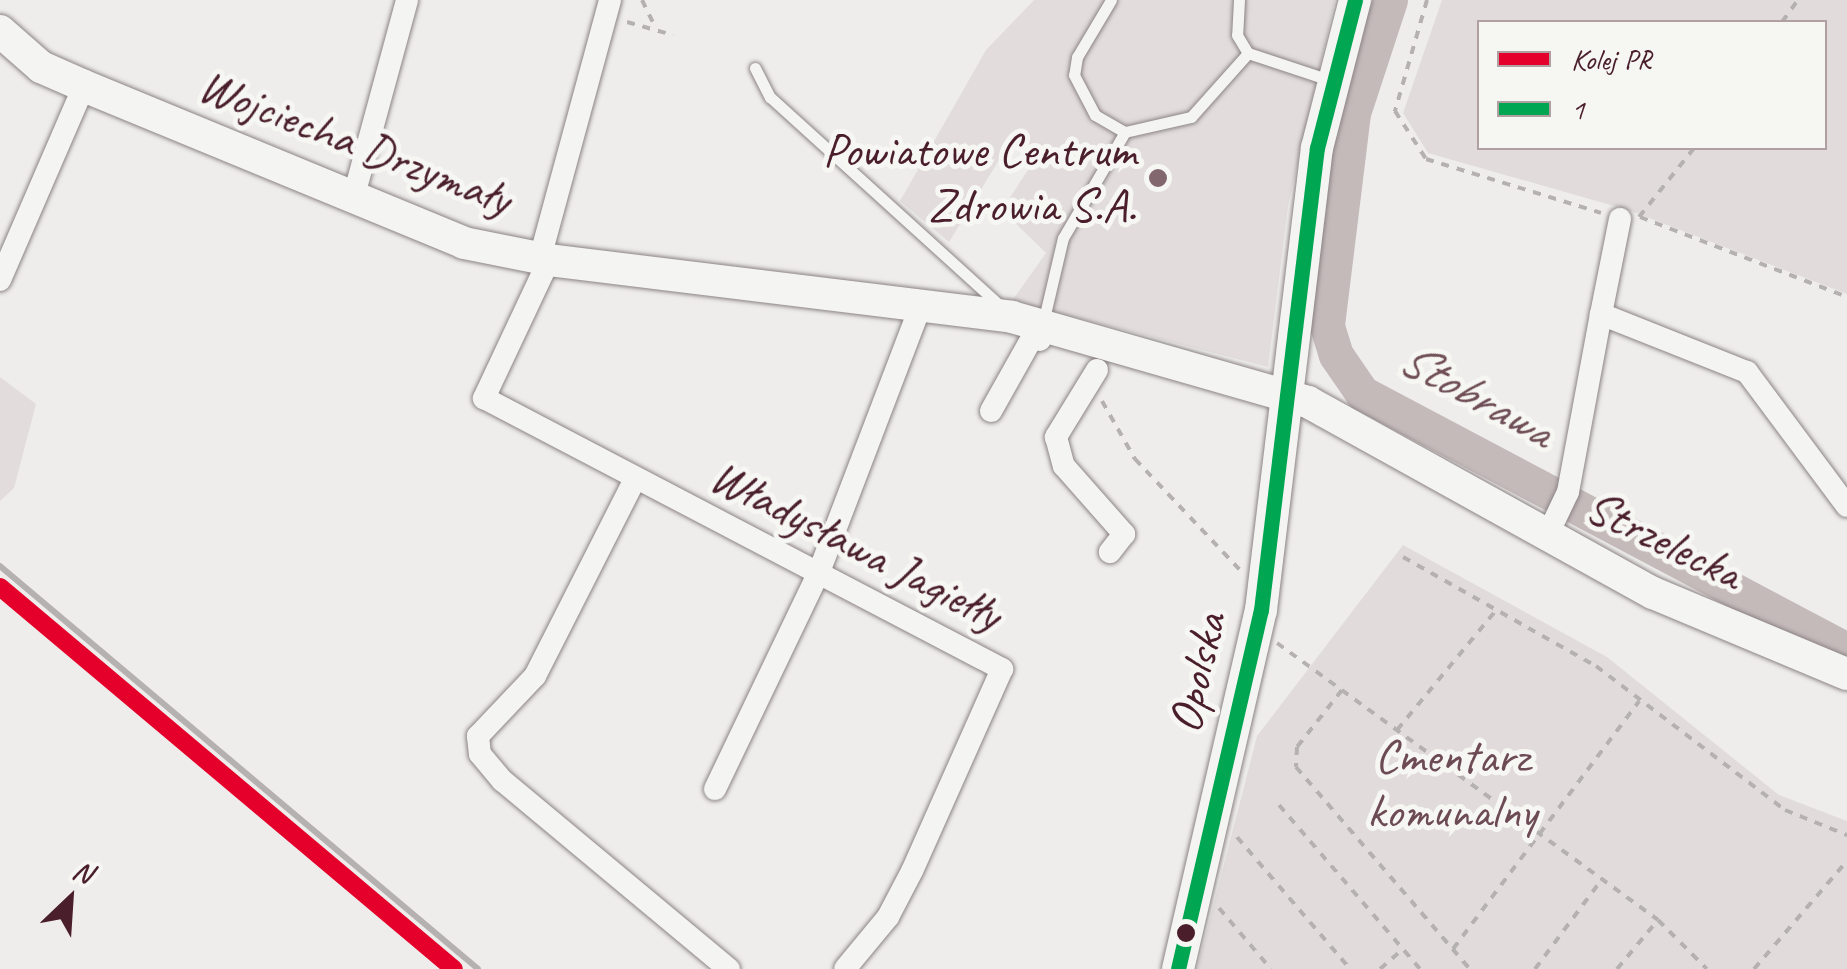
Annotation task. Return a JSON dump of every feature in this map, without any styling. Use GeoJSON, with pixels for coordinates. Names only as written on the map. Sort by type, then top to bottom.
{"type":"FeatureCollection","features":[{"type":"Feature","properties":{"kind":"street"},"geometry":{"type":"LineString","coordinates":[[353,199],[407,0]]}},
{"type":"Feature","properties":{"kind":"street","name":"Opolska"},"geometry":{"type":"LineString","coordinates":[[1178,969],[1260,610],[1306,222],[1332,81],[1355,0]]}},
{"type":"Feature","properties":{"kind":"street"},"geometry":{"type":"LineString","coordinates":[[544,259],[612,9]]}},
{"type":"Feature","properties":{"kind":"street","name":"Wojciecha Drzymały"},"geometry":{"type":"LineString","coordinates":[[0,31],[41,66],[84,86],[464,243],[544,259],[920,307],[1032,327],[1286,395]]}},
{"type":"Feature","properties":{"kind":"street"},"geometry":{"type":"LineString","coordinates":[[0,280],[84,86]]}},
{"type":"Feature","properties":{"kind":"street"},"geometry":{"type":"LineString","coordinates":[[1552,525],[1568,492],[1602,314],[1629,218]]}},
{"type":"Feature","properties":{"kind":"street","name":"Władysława Jagiełły"},"geometry":{"type":"LineString","coordinates":[[544,259],[484,398],[1002,668],[912,872],[888,917],[844,969]]}},
{"type":"Feature","properties":{"kind":"street"},"geometry":{"type":"LineString","coordinates":[[715,789],[819,572],[920,307]]}},
{"type":"Feature","properties":{"kind":"street"},"geometry":{"type":"LineString","coordinates":[[1602,314],[1747,372],[1847,506]]}},
{"type":"Feature","properties":{"kind":"street"},"geometry":{"type":"LineString","coordinates":[[991,411],[1032,338],[1032,327]]}},
{"type":"Feature","properties":{"kind":"street"},"geometry":{"type":"LineString","coordinates":[[1098,370],[1056,437],[1064,466],[1124,534],[1110,552]]}},
{"type":"Feature","properties":{"kind":"street","name":"Strzelecka"},"geometry":{"type":"LineString","coordinates":[[1286,395],[1552,525],[1653,593],[1847,674]]}},
{"type":"Feature","properties":{"kind":"street","name":"Władysława Jagiełły"},"geometry":{"type":"LineString","coordinates":[[635,480],[534,676],[478,736],[480,754],[503,781],[729,969]]}},
{"type":"Feature","properties":{"kind":"lane"},"geometry":{"type":"LineString","coordinates":[[1111,0],[1077,57],[1074,75],[1095,115],[1126,132],[1191,117],[1248,53]]}},
{"type":"Feature","properties":{"kind":"lane"},"geometry":{"type":"LineString","coordinates":[[1239,0],[1238,36],[1248,53],[1332,81]]}},
{"type":"Feature","properties":{"kind":"lane"},"geometry":{"type":"LineString","coordinates":[[756,68],[770,97],[1032,327],[1063,238],[1126,132]]}},
{"type":"Feature","properties":{"kind":"path"},"geometry":{"type":"LineString","coordinates":[[642,0],[656,30]]}},
{"type":"Feature","properties":{"kind":"path"},"geometry":{"type":"LineString","coordinates":[[1427,0],[1395,111],[1426,158],[1629,218],[1847,297]]}},
{"type":"Feature","properties":{"kind":"path"},"geometry":{"type":"LineString","coordinates":[[612,9],[632,23],[672,35]]}},
{"type":"Feature","properties":{"kind":"path"},"geometry":{"type":"LineString","coordinates":[[632,23],[635,12]]}},
{"type":"Feature","properties":{"kind":"path"},"geometry":{"type":"LineString","coordinates":[[1629,218],[1692,150]]}},
{"type":"Feature","properties":{"kind":"path"},"geometry":{"type":"LineString","coordinates":[[1098,370],[1103,410],[1135,459],[1252,580]]}},
{"type":"Feature","properties":{"kind":"path"},"geometry":{"type":"LineString","coordinates":[[1403,557],[1596,666],[1785,810],[1847,835]]}},
{"type":"Feature","properties":{"kind":"path"},"geometry":{"type":"LineString","coordinates":[[1397,730],[1498,608]]}},
{"type":"Feature","properties":{"kind":"path"},"geometry":{"type":"LineString","coordinates":[[1268,636],[1658,920],[1707,969]]}},
{"type":"Feature","properties":{"kind":"path"},"geometry":{"type":"LineString","coordinates":[[1342,690],[1297,748],[1296,767],[1470,969]]}},
{"type":"Feature","properties":{"kind":"path"},"geometry":{"type":"LineString","coordinates":[[1452,949],[1639,701]]}},
{"type":"Feature","properties":{"kind":"path"},"geometry":{"type":"LineString","coordinates":[[1278,805],[1420,969]]}},
{"type":"Feature","properties":{"kind":"path"},"geometry":{"type":"LineString","coordinates":[[1237,837],[1350,969]]}},
{"type":"Feature","properties":{"kind":"path"},"geometry":{"type":"LineString","coordinates":[[1754,969],[1847,860]]}},
{"type":"Feature","properties":{"kind":"path"},"geometry":{"type":"LineString","coordinates":[[1535,969],[1602,880]]}},
{"type":"Feature","properties":{"kind":"path"},"geometry":{"type":"LineString","coordinates":[[1617,969],[1658,920]]}},
{"type":"Feature","properties":{"kind":"path"},"geometry":{"type":"LineString","coordinates":[[1380,969],[1403,949]]}},
{"type":"Feature","properties":{"kind":"shaded area","name":"Powiatowe Centrum Zdrowia S.A."},"geometry":{"type":"Polygon","coordinates":[[[1034,0],[1335,0],[1288,206],[1268,367],[1012,301],[1046,253],[1002,210],[1035,159],[1010,142],[949,242],[900,201],[986,50],[1034,0]]]}},
{"type":"Feature","properties":{"kind":"shaded area"},"geometry":{"type":"Polygon","coordinates":[[[0,377],[36,404],[14,488],[0,501],[0,377]]]}},
{"type":"Feature","properties":{"kind":"green space"},"geometry":{"type":"Polygon","coordinates":[[[1442,0],[1847,0],[1847,294],[1628,210],[1428,153],[1403,113],[1442,0]]]}},
{"type":"Feature","properties":{"kind":"green space","name":"Cmentarz komunalny"},"geometry":{"type":"Polygon","coordinates":[[[1403,545],[1607,657],[1779,795],[1847,821],[1847,969],[1197,969],[1257,736],[1403,545]]]}},
{"type":"Feature","properties":{"kind":"waterway","name":"Stobrawa"},"geometry":{"type":"LineString","coordinates":[[1390,0],[1353,113],[1327,326],[1336,355],[1362,393],[1847,650]]}},
{"type":"Feature","properties":{"kind":"railway"},"geometry":{"type":"LineString","coordinates":[[0,566],[478,969]]}},
{"type":"Feature","properties":{"kind":"rail line","name":"PR"},"geometry":{"type":"LineString","coordinates":[[0,587],[454,969]]}},
{"type":"Feature","properties":{"kind":"transit line","name":"1"},"geometry":{"type":"LineString","coordinates":[[1178,969],[1261,610],[1317,148],[1355,0]]}},
{"type":"Feature","properties":{"kind":"place","name":"Powiatowe Centrum Zdrowia S.A."},"geometry":{"type":"Point","coordinates":[1158,178]}}]}
